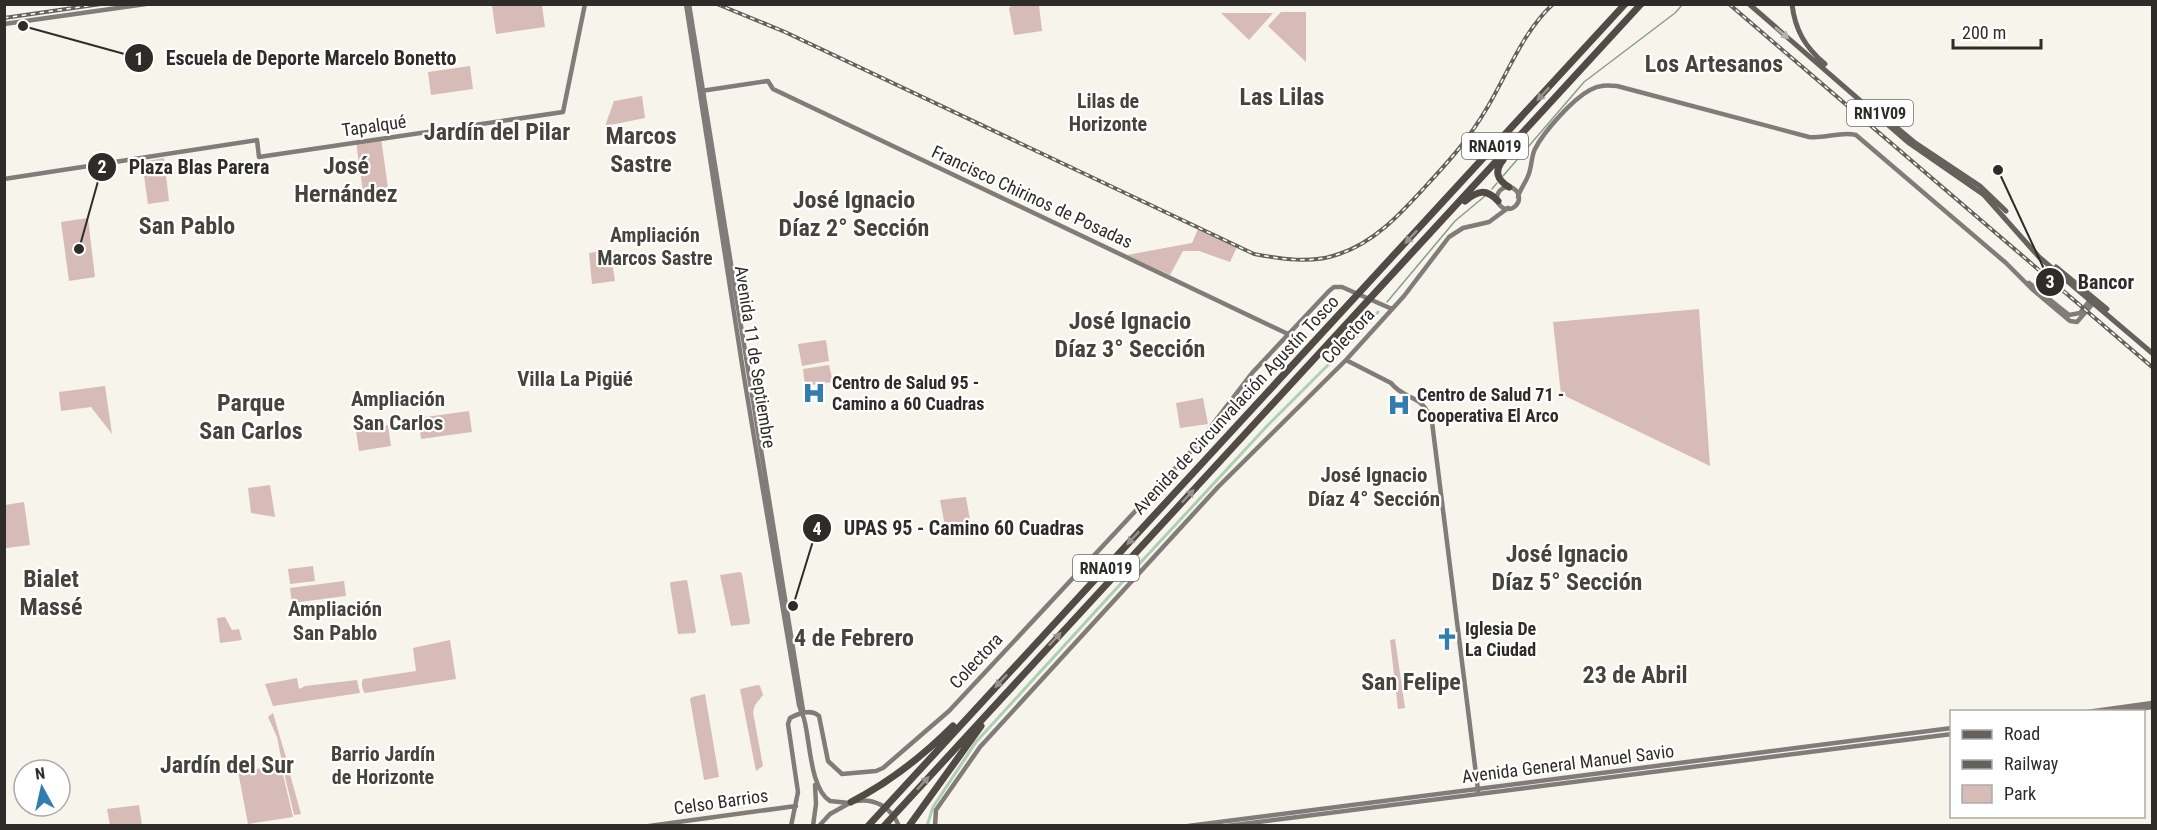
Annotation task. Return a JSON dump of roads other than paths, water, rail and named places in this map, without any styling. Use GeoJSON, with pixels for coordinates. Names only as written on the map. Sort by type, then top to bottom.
{"type":"FeatureCollection","features":[{"type":"Feature","properties":{"kind":"highway","name":"Avenida de Circunvalación Agustín Tosco"},"geometry":{"type":"LineString","coordinates":[[868,825],[1562,74],[1574,56],[1623,4]]}},
{"type":"Feature","properties":{"kind":"highway","name":"Avenida de Circunvalación Agustín Tosco"},"geometry":{"type":"LineString","coordinates":[[884,825],[1643,4]]}},
{"type":"Feature","properties":{"kind":"highway"},"geometry":{"type":"LineString","coordinates":[[1510,187],[1498,178],[1499,165],[1564,93],[1577,74]]}},
{"type":"Feature","properties":{"kind":"highway"},"geometry":{"type":"LineString","coordinates":[[1428,236],[1476,193],[1489,193],[1498,201]]}},
{"type":"Feature","properties":{"kind":"highway"},"geometry":{"type":"LineString","coordinates":[[909,825],[969,741],[1022,680],[1035,661]]}},
{"type":"Feature","properties":{"kind":"highway"},"geometry":{"type":"LineString","coordinates":[[850,802],[895,777],[974,710]]}},
{"type":"Feature","properties":{"kind":"main road"},"geometry":{"type":"LineString","coordinates":[[4,24],[146,4]]}},
{"type":"Feature","properties":{"kind":"main road","name":"Tapalqué"},"geometry":{"type":"LineString","coordinates":[[4,179],[257,140],[259,157],[563,112],[585,4]]}},
{"type":"Feature","properties":{"kind":"main road","name":"Avenida 11 de Septiembre"},"geometry":{"type":"LineString","coordinates":[[688,4],[799,705],[803,713],[820,792],[835,803],[850,802]]}},
{"type":"Feature","properties":{"kind":"main road","name":"RN1V09"},"geometry":{"type":"LineString","coordinates":[[1749,4],[1908,143],[1984,195],[2034,252],[2093,300]]}},
{"type":"Feature","properties":{"kind":"main road","name":"RN1V09"},"geometry":{"type":"LineString","coordinates":[[1792,4],[1799,34],[1814,54],[1914,142],[1987,192],[2037,250],[2152,352]]}},
{"type":"Feature","properties":{"kind":"main road","name":"Francisco Chirinos de Posadas"},"geometry":{"type":"LineString","coordinates":[[702,91],[768,81],[773,89],[1288,334]]}},
{"type":"Feature","properties":{"kind":"main road"},"geometry":{"type":"LineString","coordinates":[[1392,309],[1453,233],[1467,226],[1486,223],[1516,205],[1538,144],[1566,110],[1581,96],[1603,85],[1617,86],[1809,137],[1856,135],[2069,315],[2080,314],[2093,300]]}},
{"type":"Feature","properties":{"kind":"main road"},"geometry":{"type":"LineString","coordinates":[[1494,218],[1500,191],[1525,181]]}},
{"type":"Feature","properties":{"kind":"main road"},"geometry":{"type":"LineString","coordinates":[[1510,187],[1516,191],[1518,197]]}},
{"type":"Feature","properties":{"kind":"main road"},"geometry":{"type":"LineString","coordinates":[[1498,201],[1501,206],[1508,208]]}},
{"type":"Feature","properties":{"kind":"main road","name":"Colectora"},"geometry":{"type":"LineString","coordinates":[[803,713],[814,713],[819,716],[828,761],[840,773],[876,771],[883,768],[949,711],[1196,446],[1252,373],[1329,291],[1338,287],[1392,309],[1346,360],[1218,487],[980,747],[936,810],[935,825]]}},
{"type":"Feature","properties":{"kind":"main road"},"geometry":{"type":"LineString","coordinates":[[1346,360],[1391,383],[1396,389],[1416,399],[1425,406],[1433,427],[1478,791]]}},
{"type":"Feature","properties":{"kind":"main road"},"geometry":{"type":"LineString","coordinates":[[2095,710],[2152,703]]}},
{"type":"Feature","properties":{"kind":"main road"},"geometry":{"type":"LineString","coordinates":[[2129,710],[2152,707]]}},
{"type":"Feature","properties":{"kind":"main road"},"geometry":{"type":"LineString","coordinates":[[792,825],[798,792],[788,721],[793,716],[803,713]]}},
{"type":"Feature","properties":{"kind":"main road","name":"Avenida General Manuel Savio"},"geometry":{"type":"LineString","coordinates":[[1227,825],[1950,728]]}},
{"type":"Feature","properties":{"kind":"main road","name":"Avenida General Manuel Savio"},"geometry":{"type":"LineString","coordinates":[[1188,825],[1950,734]]}},
{"type":"Feature","properties":{"kind":"main road","name":"Avenida 11 de Septiembre"},"geometry":{"type":"LineString","coordinates":[[813,825],[817,799],[814,770]]}},
{"type":"Feature","properties":{"kind":"main road"},"geometry":{"type":"LineString","coordinates":[[819,825],[830,814],[850,802],[874,802],[890,811],[899,825]]}},
{"type":"Feature","properties":{"kind":"main road","name":"Celso Barrios"},"geometry":{"type":"LineString","coordinates":[[649,825],[796,806]]}},
{"type":"Feature","properties":{"kind":"waterway"},"geometry":{"type":"LineString","coordinates":[[1503,176],[1584,82],[1675,13],[1683,4]]}},
{"type":"Feature","properties":{"kind":"waterway"},"geometry":{"type":"LineString","coordinates":[[1492,189],[1497,183]]}},
{"type":"Feature","properties":{"kind":"waterway"},"geometry":{"type":"LineString","coordinates":[[1387,302],[1455,221],[1485,196]]}},
{"type":"Feature","properties":{"kind":"waterway"},"geometry":{"type":"LineString","coordinates":[[927,826],[933,807],[976,742],[1267,426],[1378,312]]}},
{"type":"Feature","properties":{"kind":"railway"},"geometry":{"type":"LineString","coordinates":[[4,18],[101,4]]}},
{"type":"Feature","properties":{"kind":"railway"},"geometry":{"type":"LineString","coordinates":[[717,4],[785,32],[1254,254],[1307,260],[1329,257],[1352,249],[1375,235],[1406,207],[1451,159],[1473,130],[1524,40],[1553,4]]}},
{"type":"Feature","properties":{"kind":"railway"},"geometry":{"type":"LineString","coordinates":[[1729,4],[2152,367]]}},
{"type":"Feature","properties":{"kind":"place","name":"Escuela de Deporte Marcelo Bonetto"},"geometry":{"type":"Point","coordinates":[23,26]}},
{"type":"Feature","properties":{"kind":"place","name":"Bancor"},"geometry":{"type":"Point","coordinates":[1998,170]}},
{"type":"Feature","properties":{"kind":"place","name":"Plaza Blas Parera"},"geometry":{"type":"Point","coordinates":[79,249]}},
{"type":"Feature","properties":{"kind":"place","name":"Centro de Salud 95 - Camino a 60 Cuadras"},"geometry":{"type":"Point","coordinates":[814,393]}},
{"type":"Feature","properties":{"kind":"place","name":"Centro de Salud 71 - Cooperativa El Arco"},"geometry":{"type":"Point","coordinates":[1399,405]}},
{"type":"Feature","properties":{"kind":"place","name":"UPAS 95 - Camino 60 Cuadras"},"geometry":{"type":"Point","coordinates":[793,606]}},
{"type":"Feature","properties":{"kind":"place","name":"Iglesia De La Ciudad"},"geometry":{"type":"Point","coordinates":[1447,639]}},
{"type":"Feature","properties":{"kind":"district","name":"Los Artesanos"},"geometry":{"type":"Point","coordinates":[1714,64]}},
{"type":"Feature","properties":{"kind":"district","name":"Las Lilas"},"geometry":{"type":"Point","coordinates":[1282,97]}},
{"type":"Feature","properties":{"kind":"district","name":"Lilas de Horizonte"},"geometry":{"type":"Point","coordinates":[1108,112]}},
{"type":"Feature","properties":{"kind":"district","name":"Jardín del Pilar"},"geometry":{"type":"Point","coordinates":[497,132]}},
{"type":"Feature","properties":{"kind":"district","name":"Marcos Sastre"},"geometry":{"type":"Point","coordinates":[641,150]}},
{"type":"Feature","properties":{"kind":"district","name":"José Hernández"},"geometry":{"type":"Point","coordinates":[346,180]}},
{"type":"Feature","properties":{"kind":"district","name":"José Ignacio Díaz 2° Sección"},"geometry":{"type":"Point","coordinates":[854,214]}},
{"type":"Feature","properties":{"kind":"district","name":"San Pablo"},"geometry":{"type":"Point","coordinates":[187,226]}},
{"type":"Feature","properties":{"kind":"district","name":"Ampliación Marcos Sastre"},"geometry":{"type":"Point","coordinates":[655,246]}},
{"type":"Feature","properties":{"kind":"district","name":"José Ignacio Díaz 3° Sección"},"geometry":{"type":"Point","coordinates":[1130,335]}},
{"type":"Feature","properties":{"kind":"district","name":"Villa La Pigüé"},"geometry":{"type":"Point","coordinates":[575,379]}},
{"type":"Feature","properties":{"kind":"district","name":"Ampliación San Carlos"},"geometry":{"type":"Point","coordinates":[398,411]}},
{"type":"Feature","properties":{"kind":"district","name":"Parque San Carlos"},"geometry":{"type":"Point","coordinates":[251,417]}},
{"type":"Feature","properties":{"kind":"district","name":"José Ignacio Díaz 4° Sección"},"geometry":{"type":"Point","coordinates":[1374,487]}},
{"type":"Feature","properties":{"kind":"district","name":"José Ignacio Díaz 5° Sección"},"geometry":{"type":"Point","coordinates":[1567,568]}},
{"type":"Feature","properties":{"kind":"district","name":"Bialet Massé"},"geometry":{"type":"Point","coordinates":[51,593]}},
{"type":"Feature","properties":{"kind":"district","name":"Ampliación San Pablo"},"geometry":{"type":"Point","coordinates":[335,621]}},
{"type":"Feature","properties":{"kind":"district","name":"4 de Febrero"},"geometry":{"type":"Point","coordinates":[854,638]}},
{"type":"Feature","properties":{"kind":"district","name":"23 de Abril"},"geometry":{"type":"Point","coordinates":[1635,675]}},
{"type":"Feature","properties":{"kind":"district","name":"San Felipe"},"geometry":{"type":"Point","coordinates":[1411,682]}},
{"type":"Feature","properties":{"kind":"district","name":"Jardín del Sur"},"geometry":{"type":"Point","coordinates":[227,765]}},
{"type":"Feature","properties":{"kind":"district","name":"Barrio Jardín de Horizonte"},"geometry":{"type":"Point","coordinates":[383,766]}}]}
